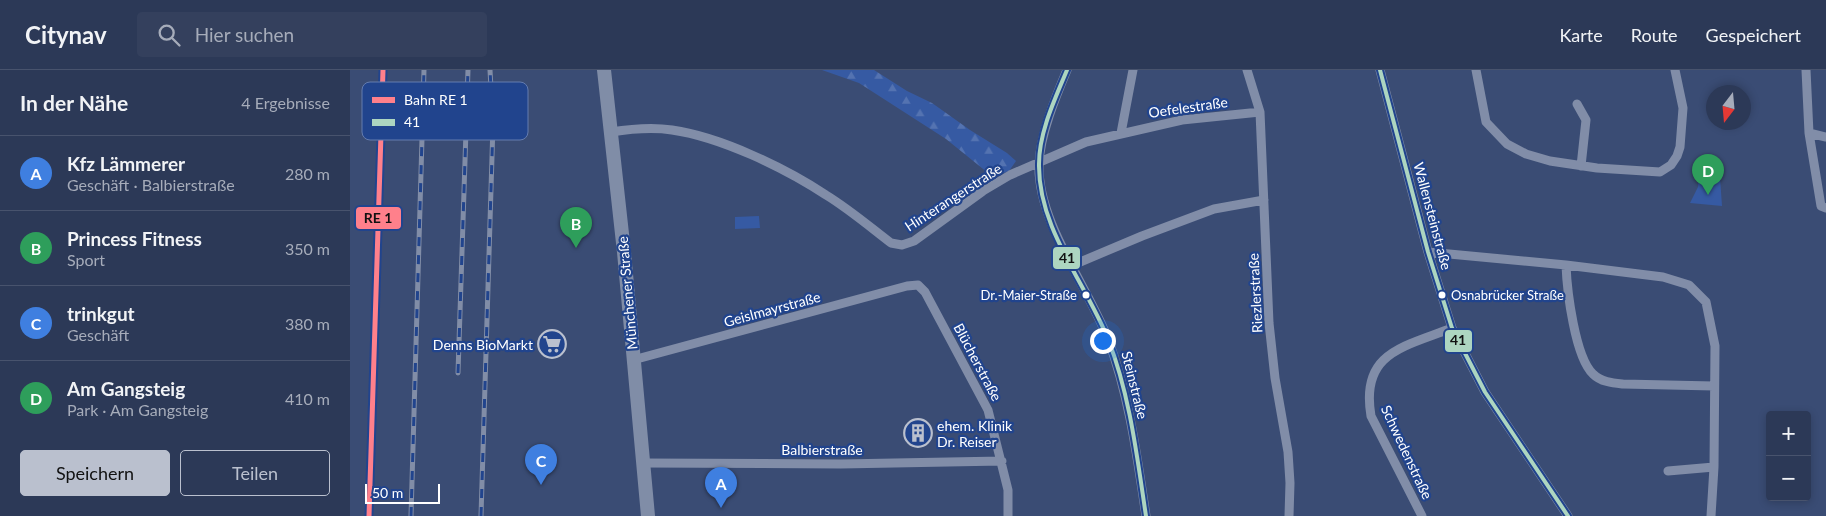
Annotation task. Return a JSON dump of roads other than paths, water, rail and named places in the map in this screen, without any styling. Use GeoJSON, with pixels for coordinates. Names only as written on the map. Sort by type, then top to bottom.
{"type":"FeatureCollection","features":[{"type":"Feature","properties":{"kind":"main road","name":"Münchener Straße"},"geometry":{"type":"LineString","coordinates":[[604,70],[648,516]]}},
{"type":"Feature","properties":{"kind":"street","name":"Steinstraße"},"geometry":{"type":"LineString","coordinates":[[1067,70],[1056,96],[1044,138],[1039,163],[1040,186],[1045,208],[1104,329],[1119,371],[1126,400],[1146,516]]}},
{"type":"Feature","properties":{"kind":"street"},"geometry":{"type":"LineString","coordinates":[[1121,133],[1124,107],[1133,70]]}},
{"type":"Feature","properties":{"kind":"street","name":"Riezlerstraße"},"geometry":{"type":"LineString","coordinates":[[1247,70],[1260,112],[1269,323],[1275,378],[1288,452],[1290,483],[1289,516]]}},
{"type":"Feature","properties":{"kind":"street","name":"Wallensteinstraße"},"geometry":{"type":"LineString","coordinates":[[1380,70],[1428,252],[1452,328],[1485,392],[1568,516]]}},
{"type":"Feature","properties":{"kind":"street"},"geometry":{"type":"LineString","coordinates":[[1476,70],[1486,122],[1507,144],[1526,154],[1550,161],[1635,172],[1660,172],[1671,165],[1677,156],[1680,147],[1683,108],[1675,70]]}},
{"type":"Feature","properties":{"kind":"street"},"geometry":{"type":"LineString","coordinates":[[1806,70],[1809,133],[1821,206],[1826,208]]}},
{"type":"Feature","properties":{"kind":"street"},"geometry":{"type":"LineString","coordinates":[[1578,104],[1586,120],[1581,166]]}},
{"type":"Feature","properties":{"kind":"street","name":"Oefelestraße"},"geometry":{"type":"LineString","coordinates":[[1039,163],[1086,142],[1121,133],[1182,120],[1260,112]]}},
{"type":"Feature","properties":{"kind":"street","name":"Hinterangerstraße"},"geometry":{"type":"LineString","coordinates":[[611,132],[623,130],[672,130],[702,137],[737,149],[785,171],[827,195],[891,243],[902,245],[914,241],[982,192],[1010,175],[1039,163]]}},
{"type":"Feature","properties":{"kind":"street"},"geometry":{"type":"LineString","coordinates":[[1809,133],[1826,137]]}},
{"type":"Feature","properties":{"kind":"street"},"geometry":{"type":"LineString","coordinates":[[1072,264],[1214,209],[1264,200]]}},
{"type":"Feature","properties":{"kind":"street"},"geometry":{"type":"LineString","coordinates":[[1428,252],[1566,265],[1662,277],[1689,285],[1706,302],[1715,346],[1714,467],[1711,516]]}},
{"type":"Feature","properties":{"kind":"street"},"geometry":{"type":"LineString","coordinates":[[1566,265],[1567,294],[1574,328],[1587,367],[1595,376],[1609,382],[1622,384],[1714,386]]}},
{"type":"Feature","properties":{"kind":"street","name":"Geislmayrstraße"},"geometry":{"type":"LineString","coordinates":[[633,360],[908,286],[918,285]]}},
{"type":"Feature","properties":{"kind":"street","name":"Blücherstraße"},"geometry":{"type":"LineString","coordinates":[[918,285],[925,292],[988,410],[1008,490],[1008,516]]}},
{"type":"Feature","properties":{"kind":"street","name":"Schwedenstraße"},"geometry":{"type":"LineString","coordinates":[[1422,516],[1371,416],[1368,400],[1370,384],[1382,360],[1392,352],[1452,328]]}},
{"type":"Feature","properties":{"kind":"street","name":"Balbierstraße"},"geometry":{"type":"LineString","coordinates":[[643,462],[841,464],[1002,461]]}},
{"type":"Feature","properties":{"kind":"street"},"geometry":{"type":"LineString","coordinates":[[1668,471],[1714,467]]}},
{"type":"Feature","properties":{"kind":"railway"},"geometry":{"type":"LineString","coordinates":[[424,70],[424,82]]}},
{"type":"Feature","properties":{"kind":"railway"},"geometry":{"type":"LineString","coordinates":[[468,70],[468,82]]}},
{"type":"Feature","properties":{"kind":"railway"},"geometry":{"type":"LineString","coordinates":[[490,70],[491,82]]}},
{"type":"Feature","properties":{"kind":"railway"},"geometry":{"type":"LineString","coordinates":[[411,516],[422,140]]}},
{"type":"Feature","properties":{"kind":"railway"},"geometry":{"type":"LineString","coordinates":[[458,373],[466,140]]}},
{"type":"Feature","properties":{"kind":"railway"},"geometry":{"type":"LineString","coordinates":[[481,516],[493,140]]}},
{"type":"Feature","properties":{"kind":"place","name":"Am Gangsteig"},"geometry":{"type":"Point","coordinates":[1708,195]}},
{"type":"Feature","properties":{"kind":"place","name":"Princess Fitness"},"geometry":{"type":"Point","coordinates":[576,248]}},
{"type":"Feature","properties":{"kind":"place","name":"Dr.-Maier-Straße"},"geometry":{"type":"Point","coordinates":[1086,295]}},
{"type":"Feature","properties":{"kind":"place","name":"Osnabrücker Straße"},"geometry":{"type":"Point","coordinates":[1442,295]}},
{"type":"Feature","properties":{"kind":"place","name":"Denns BioMarkt"},"geometry":{"type":"Point","coordinates":[552,344]}},
{"type":"Feature","properties":{"kind":"place","name":"ehem. Klinik Dr. Reiser"},"geometry":{"type":"Point","coordinates":[918,433]}},
{"type":"Feature","properties":{"kind":"place","name":"trinkgut"},"geometry":{"type":"Point","coordinates":[541,485]}},
{"type":"Feature","properties":{"kind":"place","name":"Kfz Lämmerer"},"geometry":{"type":"Point","coordinates":[721,508]}}]}
